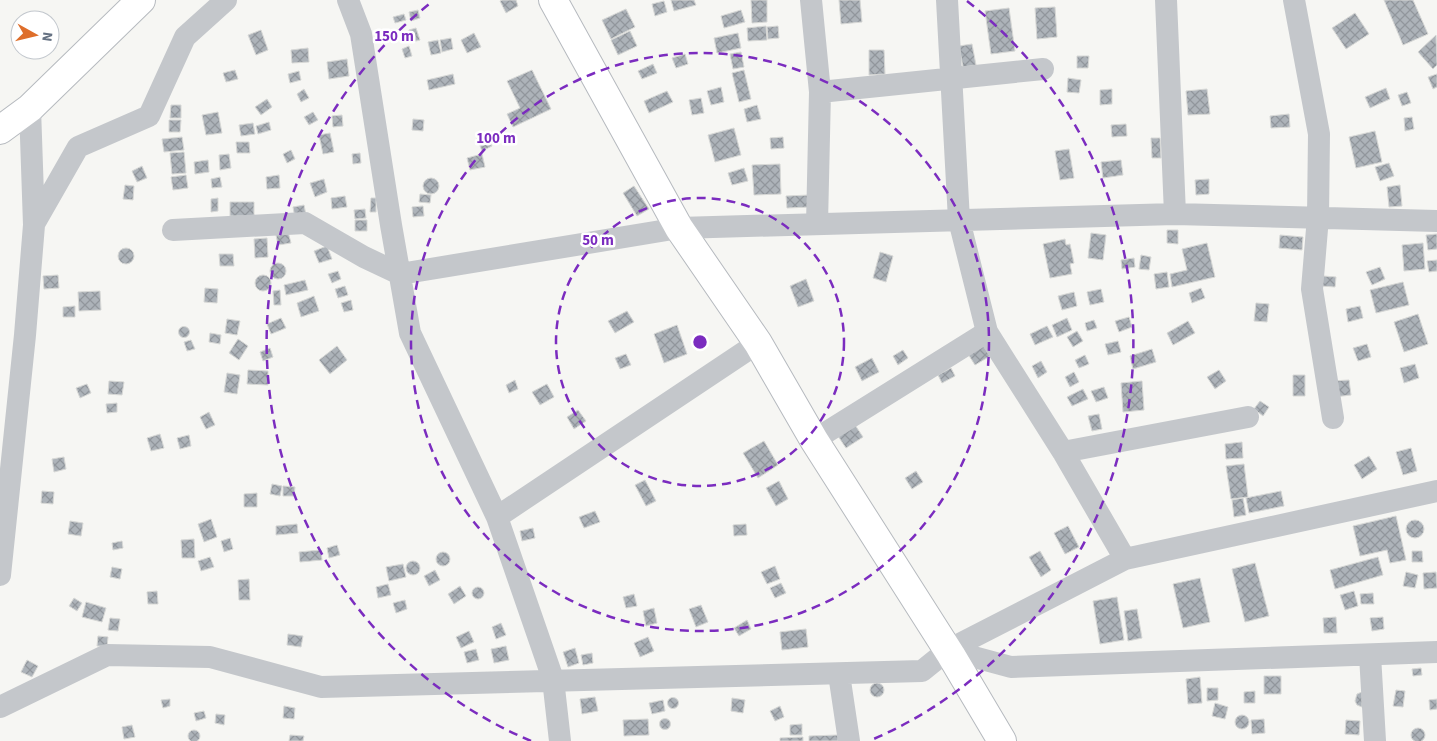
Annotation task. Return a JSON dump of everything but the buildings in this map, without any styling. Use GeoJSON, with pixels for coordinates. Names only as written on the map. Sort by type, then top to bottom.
{"type":"FeatureCollection","features":[{"type":"Feature","properties":{"kind":"street"},"geometry":{"type":"LineString","coordinates":[[0,130],[30,108],[141,0]]}},
{"type":"Feature","properties":{"kind":"street"},"geometry":{"type":"LineString","coordinates":[[34,225],[78,146],[149,116],[185,37],[226,0]]}},
{"type":"Feature","properties":{"kind":"street"},"geometry":{"type":"LineString","coordinates":[[348,0],[361,34],[410,333],[497,518],[552,679],[560,741]]}},
{"type":"Feature","properties":{"kind":"street"},"geometry":{"type":"LineString","coordinates":[[553,0],[679,228],[758,343],[814,440],[948,650],[1002,741]]}},
{"type":"Feature","properties":{"kind":"street"},"geometry":{"type":"LineString","coordinates":[[811,0],[820,92],[817,224]]}},
{"type":"Feature","properties":{"kind":"street"},"geometry":{"type":"LineString","coordinates":[[948,0],[959,220],[987,332],[1063,452],[1125,559]]}},
{"type":"Feature","properties":{"kind":"street"},"geometry":{"type":"LineString","coordinates":[[1166,0],[1176,214]]}},
{"type":"Feature","properties":{"kind":"street"},"geometry":{"type":"LineString","coordinates":[[1294,0],[1319,134],[1318,217],[1312,288],[1333,418]]}},
{"type":"Feature","properties":{"kind":"street"},"geometry":{"type":"LineString","coordinates":[[820,92],[953,80],[1043,69]]}},
{"type":"Feature","properties":{"kind":"street"},"geometry":{"type":"LineString","coordinates":[[0,575],[25,335],[34,225],[30,108]]}},
{"type":"Feature","properties":{"kind":"street"},"geometry":{"type":"LineString","coordinates":[[173,230],[305,223],[364,257],[400,274],[679,228],[1176,214],[1437,221]]}},
{"type":"Feature","properties":{"kind":"street"},"geometry":{"type":"LineString","coordinates":[[814,440],[987,332]]}},
{"type":"Feature","properties":{"kind":"street"},"geometry":{"type":"LineString","coordinates":[[497,518],[758,343]]}},
{"type":"Feature","properties":{"kind":"street"},"geometry":{"type":"LineString","coordinates":[[1063,452],[1248,417]]}},
{"type":"Feature","properties":{"kind":"street"},"geometry":{"type":"LineString","coordinates":[[0,707],[107,655],[210,656],[321,687],[552,679],[922,671],[948,650],[1125,559],[1437,491]]}},
{"type":"Feature","properties":{"kind":"street"},"geometry":{"type":"LineString","coordinates":[[948,650],[1010,667],[1437,652]]}},
{"type":"Feature","properties":{"kind":"street"},"geometry":{"type":"LineString","coordinates":[[1370,655],[1375,741]]}},
{"type":"Feature","properties":{"kind":"street"},"geometry":{"type":"LineString","coordinates":[[839,674],[849,741]]}}]}
